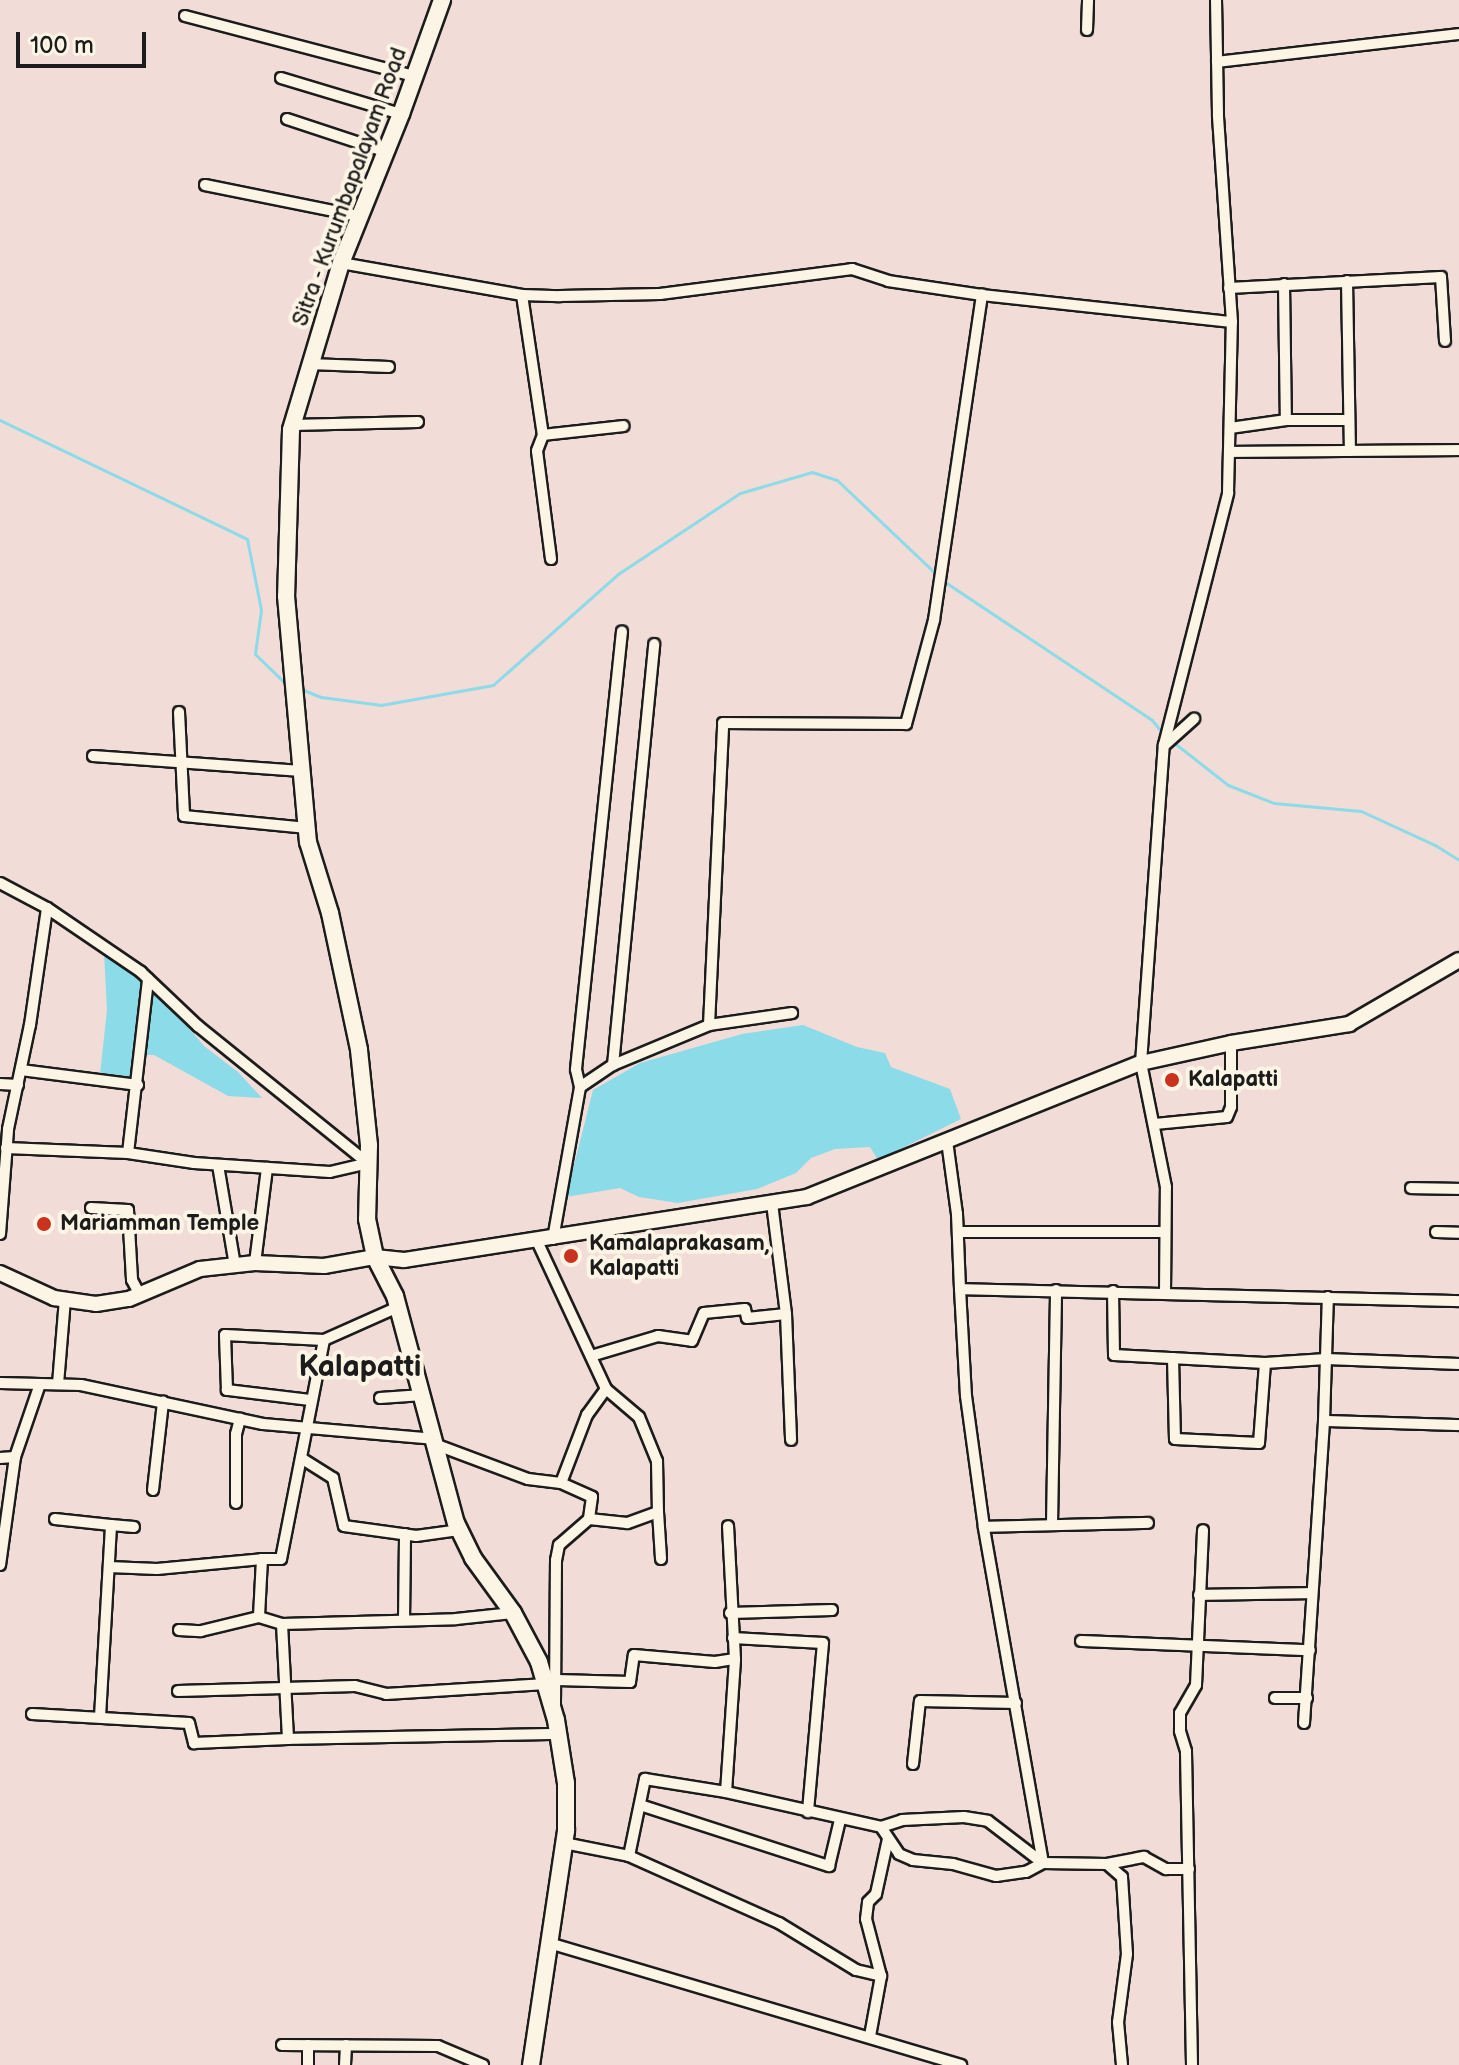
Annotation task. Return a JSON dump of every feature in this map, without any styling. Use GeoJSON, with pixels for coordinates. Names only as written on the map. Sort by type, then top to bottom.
{"type":"FeatureCollection","features":[{"type":"Feature","properties":{"kind":"main road","name":"Sitra - Kurumbapalayam Road"},"geometry":{"type":"LineString","coordinates":[[442,0],[401,114],[341,263],[292,425],[287,472],[286,596],[307,828],[330,913],[359,1050],[368,1163],[367,1219],[375,1257],[398,1307],[459,1530],[473,1558],[513,1613],[551,1682],[566,1783],[564,1843],[531,2065]]}},
{"type":"Feature","properties":{"kind":"main road"},"geometry":{"type":"LineString","coordinates":[[0,1273],[65,1299],[96,1304],[140,1295],[200,1269],[255,1263],[324,1266],[375,1257],[404,1260],[807,1197],[1141,1063],[1231,1043],[1338,1028],[1459,960]]}},
{"type":"Feature","properties":{"kind":"street"},"geometry":{"type":"LineString","coordinates":[[1087,30],[1088,0]]}},
{"type":"Feature","properties":{"kind":"street"},"geometry":{"type":"LineString","coordinates":[[1165,1293],[1166,1187],[1141,1063],[1164,745],[1228,493],[1232,322],[1216,0]]}},
{"type":"Feature","properties":{"kind":"street"},"geometry":{"type":"LineString","coordinates":[[185,16],[414,76]]}},
{"type":"Feature","properties":{"kind":"street"},"geometry":{"type":"LineString","coordinates":[[1217,62],[1459,34]]}},
{"type":"Feature","properties":{"kind":"street"},"geometry":{"type":"LineString","coordinates":[[281,78],[401,114]]}},
{"type":"Feature","properties":{"kind":"street"},"geometry":{"type":"LineString","coordinates":[[287,119],[384,151]]}},
{"type":"Feature","properties":{"kind":"street"},"geometry":{"type":"LineString","coordinates":[[205,185],[359,216]]}},
{"type":"Feature","properties":{"kind":"street"},"geometry":{"type":"LineString","coordinates":[[341,263],[522,295],[660,294],[852,269],[888,281],[982,295],[1232,322]]}},
{"type":"Feature","properties":{"kind":"street"},"geometry":{"type":"LineString","coordinates":[[1229,288],[1441,277],[1445,341]]}},
{"type":"Feature","properties":{"kind":"street"},"geometry":{"type":"LineString","coordinates":[[1347,281],[1350,451]]}},
{"type":"Feature","properties":{"kind":"street"},"geometry":{"type":"LineString","coordinates":[[1284,284],[1286,420]]}},
{"type":"Feature","properties":{"kind":"street"},"geometry":{"type":"LineString","coordinates":[[522,295],[543,435],[537,451],[551,559]]}},
{"type":"Feature","properties":{"kind":"street"},"geometry":{"type":"LineString","coordinates":[[709,1025],[723,723],[906,724],[937,600],[982,295]]}},
{"type":"Feature","properties":{"kind":"street"},"geometry":{"type":"LineString","coordinates":[[309,364],[389,367]]}},
{"type":"Feature","properties":{"kind":"street"},"geometry":{"type":"LineString","coordinates":[[1230,428],[1286,420],[1349,420]]}},
{"type":"Feature","properties":{"kind":"street"},"geometry":{"type":"LineString","coordinates":[[292,425],[418,422]]}},
{"type":"Feature","properties":{"kind":"street"},"geometry":{"type":"LineString","coordinates":[[543,435],[623,426]]}},
{"type":"Feature","properties":{"kind":"street"},"geometry":{"type":"LineString","coordinates":[[1229,452],[1459,450]]}},
{"type":"Feature","properties":{"kind":"street"},"geometry":{"type":"LineString","coordinates":[[553,1239],[580,1087],[576,1069],[622,631]]}},
{"type":"Feature","properties":{"kind":"street"},"geometry":{"type":"LineString","coordinates":[[613,1065],[654,644]]}},
{"type":"Feature","properties":{"kind":"street"},"geometry":{"type":"LineString","coordinates":[[179,712],[184,816],[307,828]]}},
{"type":"Feature","properties":{"kind":"street"},"geometry":{"type":"LineString","coordinates":[[1164,745],[1194,719]]}},
{"type":"Feature","properties":{"kind":"street"},"geometry":{"type":"LineString","coordinates":[[93,756],[301,771]]}},
{"type":"Feature","properties":{"kind":"street"},"geometry":{"type":"LineString","coordinates":[[0,883],[47,908],[148,979],[198,1026],[368,1163]]}},
{"type":"Feature","properties":{"kind":"street"},"geometry":{"type":"LineString","coordinates":[[0,1234],[6,1148],[4,1130],[21,1070],[47,908]]}},
{"type":"Feature","properties":{"kind":"street"},"geometry":{"type":"LineString","coordinates":[[128,1153],[148,979]]}},
{"type":"Feature","properties":{"kind":"street"},"geometry":{"type":"LineString","coordinates":[[580,1087],[613,1065],[709,1025],[792,1013]]}},
{"type":"Feature","properties":{"kind":"street"},"geometry":{"type":"LineString","coordinates":[[1155,1124],[1227,1117],[1231,1107],[1231,1043]]}},
{"type":"Feature","properties":{"kind":"street"},"geometry":{"type":"LineString","coordinates":[[21,1070],[138,1085]]}},
{"type":"Feature","properties":{"kind":"street"},"geometry":{"type":"LineString","coordinates":[[0,1084],[18,1085]]}},
{"type":"Feature","properties":{"kind":"street"},"geometry":{"type":"LineString","coordinates":[[947,1141],[958,1232],[966,1396],[984,1527],[1043,1863]]}},
{"type":"Feature","properties":{"kind":"street"},"geometry":{"type":"LineString","coordinates":[[6,1148],[128,1153],[218,1165],[330,1172],[368,1163]]}},
{"type":"Feature","properties":{"kind":"street"},"geometry":{"type":"LineString","coordinates":[[218,1165],[235,1266]]}},
{"type":"Feature","properties":{"kind":"street"},"geometry":{"type":"LineString","coordinates":[[255,1263],[267,1168]]}},
{"type":"Feature","properties":{"kind":"street"},"geometry":{"type":"LineString","coordinates":[[1411,1188],[1459,1189]]}},
{"type":"Feature","properties":{"kind":"street"},"geometry":{"type":"LineString","coordinates":[[772,1203],[786,1314],[791,1440]]}},
{"type":"Feature","properties":{"kind":"street"},"geometry":{"type":"LineString","coordinates":[[91,1208],[128,1210],[132,1280],[140,1295]]}},
{"type":"Feature","properties":{"kind":"street"},"geometry":{"type":"LineString","coordinates":[[958,1232],[1165,1232]]}},
{"type":"Feature","properties":{"kind":"street"},"geometry":{"type":"LineString","coordinates":[[1436,1232],[1459,1233]]}},
{"type":"Feature","properties":{"kind":"street"},"geometry":{"type":"LineString","coordinates":[[537,1241],[606,1389],[639,1417],[657,1461],[661,1559]]}},
{"type":"Feature","properties":{"kind":"street"},"geometry":{"type":"LineString","coordinates":[[960,1289],[1459,1301]]}},
{"type":"Feature","properties":{"kind":"street"},"geometry":{"type":"LineString","coordinates":[[1052,1524],[1056,1290]]}},
{"type":"Feature","properties":{"kind":"street"},"geometry":{"type":"LineString","coordinates":[[1113,1291],[1114,1355],[1265,1363],[1326,1359],[1459,1364]]}},
{"type":"Feature","properties":{"kind":"street"},"geometry":{"type":"LineString","coordinates":[[1304,1723],[1324,1421],[1328,1297]]}},
{"type":"Feature","properties":{"kind":"street"},"geometry":{"type":"LineString","coordinates":[[58,1384],[65,1299]]}},
{"type":"Feature","properties":{"kind":"street"},"geometry":{"type":"LineString","coordinates":[[310,1400],[227,1390],[225,1335],[324,1340],[398,1307]]}},
{"type":"Feature","properties":{"kind":"street"},"geometry":{"type":"LineString","coordinates":[[591,1356],[658,1336],[692,1341],[704,1313],[745,1309],[747,1318],[786,1314]]}},
{"type":"Feature","properties":{"kind":"street"},"geometry":{"type":"LineString","coordinates":[[109,1567],[157,1569],[281,1559],[304,1427],[324,1340]]}},
{"type":"Feature","properties":{"kind":"street"},"geometry":{"type":"LineString","coordinates":[[1173,1358],[1175,1439],[1259,1443],[1265,1363]]}},
{"type":"Feature","properties":{"kind":"street"},"geometry":{"type":"LineString","coordinates":[[0,1383],[81,1385],[240,1419],[436,1442],[528,1479],[561,1483],[592,1497],[589,1519],[559,1545],[551,1682]]}},
{"type":"Feature","properties":{"kind":"street"},"geometry":{"type":"LineString","coordinates":[[0,1565],[4,1509],[15,1457],[40,1384]]}},
{"type":"Feature","properties":{"kind":"street"},"geometry":{"type":"LineString","coordinates":[[561,1483],[587,1415],[606,1389]]}},
{"type":"Feature","properties":{"kind":"street"},"geometry":{"type":"LineString","coordinates":[[380,1398],[423,1395]]}},
{"type":"Feature","properties":{"kind":"street"},"geometry":{"type":"LineString","coordinates":[[153,1490],[163,1402]]}},
{"type":"Feature","properties":{"kind":"street"},"geometry":{"type":"LineString","coordinates":[[236,1503],[236,1434],[240,1419]]}},
{"type":"Feature","properties":{"kind":"street"},"geometry":{"type":"LineString","coordinates":[[1324,1421],[1459,1425]]}},
{"type":"Feature","properties":{"kind":"street"},"geometry":{"type":"LineString","coordinates":[[0,1458],[15,1457]]}},
{"type":"Feature","properties":{"kind":"street"},"geometry":{"type":"LineString","coordinates":[[301,1458],[333,1478],[344,1526],[405,1534],[459,1530]]}},
{"type":"Feature","properties":{"kind":"street"},"geometry":{"type":"LineString","coordinates":[[589,1519],[627,1523],[658,1512]]}},
{"type":"Feature","properties":{"kind":"street"},"geometry":{"type":"LineString","coordinates":[[55,1519],[134,1527]]}},
{"type":"Feature","properties":{"kind":"street"},"geometry":{"type":"LineString","coordinates":[[984,1527],[1148,1523]]}},
{"type":"Feature","properties":{"kind":"street"},"geometry":{"type":"LineString","coordinates":[[100,1717],[111,1525]]}},
{"type":"Feature","properties":{"kind":"street"},"geometry":{"type":"LineString","coordinates":[[726,1792],[735,1659],[730,1613],[728,1526]]}},
{"type":"Feature","properties":{"kind":"street"},"geometry":{"type":"LineString","coordinates":[[1192,2065],[1186,1751],[1180,1731],[1180,1713],[1185,1700],[1194,1693],[1199,1648],[1203,1530]]}},
{"type":"Feature","properties":{"kind":"street"},"geometry":{"type":"LineString","coordinates":[[404,1620],[405,1534]]}},
{"type":"Feature","properties":{"kind":"street"},"geometry":{"type":"LineString","coordinates":[[259,1617],[262,1559]]}},
{"type":"Feature","properties":{"kind":"street"},"geometry":{"type":"LineString","coordinates":[[1199,1595],[1312,1593]]}},
{"type":"Feature","properties":{"kind":"street"},"geometry":{"type":"LineString","coordinates":[[730,1613],[832,1610]]}},
{"type":"Feature","properties":{"kind":"street"},"geometry":{"type":"LineString","coordinates":[[179,1630],[201,1631],[259,1617],[282,1624],[456,1619],[513,1613]]}},
{"type":"Feature","properties":{"kind":"street"},"geometry":{"type":"LineString","coordinates":[[282,1624],[288,1739]]}},
{"type":"Feature","properties":{"kind":"street"},"geometry":{"type":"LineString","coordinates":[[733,1638],[823,1643],[808,1812]]}},
{"type":"Feature","properties":{"kind":"street"},"geometry":{"type":"LineString","coordinates":[[1081,1641],[1310,1650]]}},
{"type":"Feature","properties":{"kind":"street"},"geometry":{"type":"LineString","coordinates":[[178,1691],[355,1686],[386,1694],[551,1682],[630,1682],[634,1655],[715,1662],[735,1659]]}},
{"type":"Feature","properties":{"kind":"street"},"geometry":{"type":"LineString","coordinates":[[1275,1698],[1307,1698]]}},
{"type":"Feature","properties":{"kind":"street"},"geometry":{"type":"LineString","coordinates":[[913,1764],[920,1701],[1016,1703]]}},
{"type":"Feature","properties":{"kind":"street"},"geometry":{"type":"LineString","coordinates":[[32,1714],[189,1723],[194,1743],[559,1734]]}},
{"type":"Feature","properties":{"kind":"street"},"geometry":{"type":"LineString","coordinates":[[629,1856],[645,1779],[726,1792],[881,1827],[902,1820],[964,1817],[988,1821],[1043,1863]]}},
{"type":"Feature","properties":{"kind":"street"},"geometry":{"type":"LineString","coordinates":[[640,1805],[829,1866],[840,1820]]}},
{"type":"Feature","properties":{"kind":"street"},"geometry":{"type":"LineString","coordinates":[[881,1827],[899,1854],[913,1860],[953,1864],[996,1876],[1026,1872],[1043,1863],[1107,1864],[1144,1857],[1166,1869],[1189,1869]]}},
{"type":"Feature","properties":{"kind":"street"},"geometry":{"type":"LineString","coordinates":[[870,2036],[881,1976],[866,1919],[868,1902],[876,1894],[888,1839]]}},
{"type":"Feature","properties":{"kind":"street"},"geometry":{"type":"LineString","coordinates":[[564,1843],[629,1856],[779,1923],[856,1970],[881,1976]]}},
{"type":"Feature","properties":{"kind":"street"},"geometry":{"type":"LineString","coordinates":[[1107,1864],[1122,1877],[1127,1954],[1118,2022],[1122,2065]]}},
{"type":"Feature","properties":{"kind":"street"},"geometry":{"type":"LineString","coordinates":[[549,1943],[961,2065]]}},
{"type":"Feature","properties":{"kind":"street"},"geometry":{"type":"LineString","coordinates":[[282,2045],[438,2046],[483,2065]]}},
{"type":"Feature","properties":{"kind":"street"},"geometry":{"type":"LineString","coordinates":[[308,2045],[308,2065]]}},
{"type":"Feature","properties":{"kind":"street"},"geometry":{"type":"LineString","coordinates":[[345,2065],[346,2045]]}},
{"type":"Feature","properties":{"kind":"water"},"geometry":{"type":"Polygon","coordinates":[[[104,952],[166,1001],[204,1046],[238,1072],[262,1098],[228,1096],[154,1055],[135,1055],[131,1078],[100,1074],[107,1010],[104,952]]]}},
{"type":"Feature","properties":{"kind":"water"},"geometry":{"type":"Polygon","coordinates":[[[803,1025],[857,1047],[885,1053],[891,1067],[950,1089],[961,1119],[878,1160],[870,1147],[835,1149],[811,1158],[796,1173],[757,1189],[678,1203],[639,1197],[620,1188],[566,1197],[593,1090],[640,1063],[742,1034],[803,1025]]]}},
{"type":"Feature","properties":{"kind":"waterway"},"geometry":{"type":"LineString","coordinates":[[0,420],[247,539],[261,610],[255,654],[286,684]]}},
{"type":"Feature","properties":{"kind":"waterway"},"geometry":{"type":"LineString","coordinates":[[301,689],[321,697],[381,705],[493,685],[618,574],[740,493],[812,472],[837,480],[937,575]]}},
{"type":"Feature","properties":{"kind":"waterway"},"geometry":{"type":"LineString","coordinates":[[942,580],[1152,720],[1164,735]]}},
{"type":"Feature","properties":{"kind":"waterway"},"geometry":{"type":"LineString","coordinates":[[1173,742],[1228,785],[1274,803],[1361,811],[1435,845],[1459,860]]}},
{"type":"Feature","properties":{"kind":"place","name":"Kalapatti"},"geometry":{"type":"Point","coordinates":[1172,1080]}},
{"type":"Feature","properties":{"kind":"place","name":"Mariamman Temple"},"geometry":{"type":"Point","coordinates":[44,1224]}},
{"type":"Feature","properties":{"kind":"place","name":"Kamalaprakasam, Kalapatti"},"geometry":{"type":"Point","coordinates":[571,1256]}},
{"type":"Feature","properties":{"kind":"district","name":"Kalapatti"},"geometry":{"type":"Point","coordinates":[360,1367]}}]}
